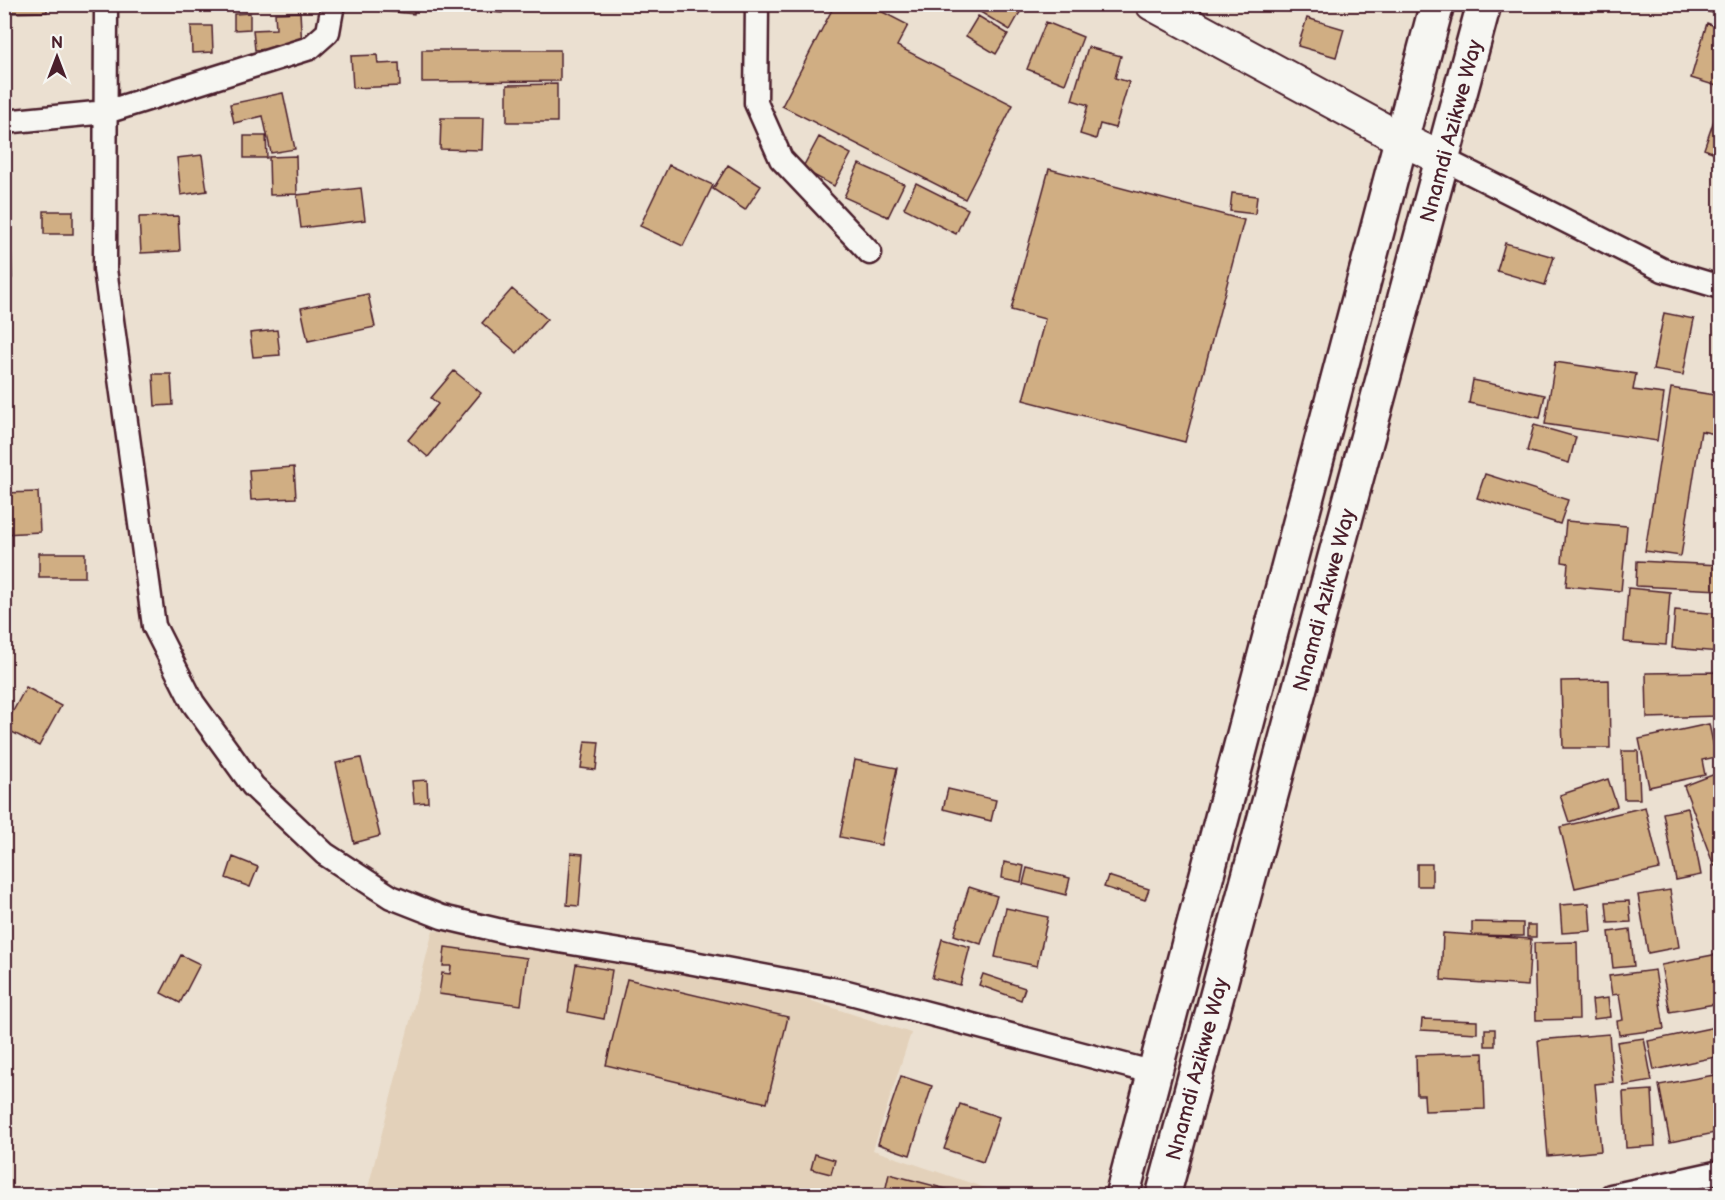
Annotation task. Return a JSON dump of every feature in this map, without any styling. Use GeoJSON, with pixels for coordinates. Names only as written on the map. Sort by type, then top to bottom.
{"type":"FeatureCollection","features":[{"type":"Feature","properties":{"kind":"highway","name":"Nnamdi Azikwe Way"},"geometry":{"type":"LineString","coordinates":[[1122,1196],[1437,4]]}},
{"type":"Feature","properties":{"kind":"highway","name":"Nnamdi Azikwe Way"},"geometry":{"type":"LineString","coordinates":[[1162,1196],[1484,4]]}},
{"type":"Feature","properties":{"kind":"street"},"geometry":{"type":"LineString","coordinates":[[106,4],[105,269],[154,626],[193,703],[253,786],[325,854],[391,897],[442,917],[510,933],[677,960],[843,991],[1155,1073]]}},
{"type":"Feature","properties":{"kind":"street"},"geometry":{"type":"LineString","coordinates":[[4,122],[106,112],[310,48],[328,32],[333,4]]}},
{"type":"Feature","properties":{"kind":"street"},"geometry":{"type":"LineString","coordinates":[[757,4],[756,103],[781,159],[870,253]]}},
{"type":"Feature","properties":{"kind":"street"},"geometry":{"type":"LineString","coordinates":[[1152,4],[1401,139],[1664,270],[1720,287]]}},
{"type":"Feature","properties":{"kind":"street"},"geometry":{"type":"LineString","coordinates":[[1611,1196],[1720,1172]]}},
{"type":"Feature","properties":{"kind":"shaded area"},"geometry":{"type":"Polygon","coordinates":[[[433,930],[753,982],[911,1033],[873,1150],[1006,1195],[366,1196],[433,930]]]}},
{"type":"Feature","properties":{"kind":"building"},"geometry":{"type":"Polygon","coordinates":[[[4,4],[47,4],[47,12],[4,13],[4,4]]]}},
{"type":"Feature","properties":{"kind":"building"},"geometry":{"type":"Polygon","coordinates":[[[138,4],[202,4],[202,6],[138,8],[138,4]]]}},
{"type":"Feature","properties":{"kind":"building"},"geometry":{"type":"Polygon","coordinates":[[[386,4],[415,4],[414,14],[385,11],[386,4]]]}},
{"type":"Feature","properties":{"kind":"building"},"geometry":{"type":"Polygon","coordinates":[[[454,4],[503,4],[502,13],[453,9],[454,4]]]}},
{"type":"Feature","properties":{"kind":"building"},"geometry":{"type":"Polygon","coordinates":[[[835,4],[867,4],[908,25],[897,46],[1013,105],[965,199],[782,106],[835,4]]]}},
{"type":"Feature","properties":{"kind":"building"},"geometry":{"type":"Polygon","coordinates":[[[967,4],[1019,4],[1023,7],[1010,30],[967,4]]]}},
{"type":"Feature","properties":{"kind":"building"},"geometry":{"type":"Polygon","coordinates":[[[1720,4],[1720,15],[1684,5],[1720,4]]]}},
{"type":"Feature","properties":{"kind":"building"},"geometry":{"type":"Polygon","coordinates":[[[300,12],[302,47],[255,50],[253,30],[276,29],[275,13],[300,12]]]}},
{"type":"Feature","properties":{"kind":"building"},"geometry":{"type":"Polygon","coordinates":[[[250,13],[250,29],[234,30],[234,14],[250,13]]]}},
{"type":"Feature","properties":{"kind":"building"},"geometry":{"type":"Polygon","coordinates":[[[978,16],[1008,34],[996,54],[966,36],[978,16]]]}},
{"type":"Feature","properties":{"kind":"building"},"geometry":{"type":"Polygon","coordinates":[[[1307,18],[1344,29],[1336,57],[1298,46],[1307,18]]]}},
{"type":"Feature","properties":{"kind":"building"},"geometry":{"type":"Polygon","coordinates":[[[1046,22],[1083,37],[1065,84],[1027,69],[1046,22]]]}},
{"type":"Feature","properties":{"kind":"building"},"geometry":{"type":"Polygon","coordinates":[[[1707,23],[1720,28],[1720,87],[1691,78],[1707,23]]]}},
{"type":"Feature","properties":{"kind":"building"},"geometry":{"type":"Polygon","coordinates":[[[191,26],[212,26],[213,52],[192,53],[191,26]]]}},
{"type":"Feature","properties":{"kind":"building"},"geometry":{"type":"Polygon","coordinates":[[[1088,47],[1121,56],[1115,78],[1129,82],[1115,128],[1100,124],[1096,139],[1080,134],[1088,105],[1072,100],[1088,47]]]}},
{"type":"Feature","properties":{"kind":"building"},"geometry":{"type":"Polygon","coordinates":[[[422,50],[560,50],[560,81],[422,82],[422,50]]]}},
{"type":"Feature","properties":{"kind":"building"},"geometry":{"type":"Polygon","coordinates":[[[377,55],[378,64],[399,63],[400,86],[353,88],[351,56],[377,55]]]}},
{"type":"Feature","properties":{"kind":"building"},"geometry":{"type":"Polygon","coordinates":[[[557,84],[557,122],[507,122],[507,85],[557,84]]]}},
{"type":"Feature","properties":{"kind":"building"},"geometry":{"type":"Polygon","coordinates":[[[283,93],[295,149],[271,153],[263,116],[234,123],[230,104],[283,93]]]}},
{"type":"Feature","properties":{"kind":"building"},"geometry":{"type":"Polygon","coordinates":[[[1720,103],[1720,155],[1704,149],[1720,103]]]}},
{"type":"Feature","properties":{"kind":"building"},"geometry":{"type":"Polygon","coordinates":[[[441,118],[483,118],[482,150],[440,149],[441,118]]]}},
{"type":"Feature","properties":{"kind":"building"},"geometry":{"type":"Polygon","coordinates":[[[244,136],[266,136],[267,158],[244,158],[244,136]]]}},
{"type":"Feature","properties":{"kind":"building"},"geometry":{"type":"Polygon","coordinates":[[[819,137],[851,154],[834,186],[802,169],[819,137]]]}},
{"type":"Feature","properties":{"kind":"building"},"geometry":{"type":"Polygon","coordinates":[[[202,155],[207,191],[181,195],[177,158],[202,155]]]}},
{"type":"Feature","properties":{"kind":"building"},"geometry":{"type":"Polygon","coordinates":[[[296,156],[297,194],[270,195],[269,157],[296,156]]]}},
{"type":"Feature","properties":{"kind":"building"},"geometry":{"type":"Polygon","coordinates":[[[859,164],[904,184],[888,217],[844,197],[859,164]]]}},
{"type":"Feature","properties":{"kind":"building"},"geometry":{"type":"Polygon","coordinates":[[[669,165],[713,185],[683,246],[640,226],[669,165]]]}},
{"type":"Feature","properties":{"kind":"building"},"geometry":{"type":"Polygon","coordinates":[[[728,165],[761,186],[745,210],[713,189],[728,165]]]}},
{"type":"Feature","properties":{"kind":"building"},"geometry":{"type":"Polygon","coordinates":[[[1049,169],[1244,220],[1185,442],[1023,400],[1045,319],[1011,310],[1049,169]]]}},
{"type":"Feature","properties":{"kind":"building"},"geometry":{"type":"Polygon","coordinates":[[[916,183],[968,209],[956,234],[904,208],[916,183]]]}},
{"type":"Feature","properties":{"kind":"building"},"geometry":{"type":"Polygon","coordinates":[[[361,188],[365,220],[301,228],[297,195],[361,188]]]}},
{"type":"Feature","properties":{"kind":"building"},"geometry":{"type":"Polygon","coordinates":[[[1232,193],[1257,196],[1255,214],[1230,211],[1232,193]]]}},
{"type":"Feature","properties":{"kind":"building"},"geometry":{"type":"Polygon","coordinates":[[[44,211],[73,211],[73,234],[44,234],[44,211]]]}},
{"type":"Feature","properties":{"kind":"building"},"geometry":{"type":"Polygon","coordinates":[[[178,216],[180,251],[141,253],[139,217],[178,216]]]}},
{"type":"Feature","properties":{"kind":"building"},"geometry":{"type":"Polygon","coordinates":[[[4,243],[11,243],[12,278],[4,278],[4,243]]]}},
{"type":"Feature","properties":{"kind":"building"},"geometry":{"type":"Polygon","coordinates":[[[1505,243],[1554,257],[1545,285],[1497,271],[1505,243]]]}},
{"type":"Feature","properties":{"kind":"building"},"geometry":{"type":"Polygon","coordinates":[[[512,289],[547,319],[517,353],[482,323],[512,289]]]}},
{"type":"Feature","properties":{"kind":"building"},"geometry":{"type":"Polygon","coordinates":[[[368,294],[375,327],[308,341],[301,308],[368,294]]]}},
{"type":"Feature","properties":{"kind":"building"},"geometry":{"type":"Polygon","coordinates":[[[1664,313],[1694,319],[1683,375],[1653,370],[1664,313]]]}},
{"type":"Feature","properties":{"kind":"building"},"geometry":{"type":"Polygon","coordinates":[[[277,330],[280,355],[253,357],[250,333],[277,330]]]}},
{"type":"Feature","properties":{"kind":"building"},"geometry":{"type":"Polygon","coordinates":[[[1555,362],[1636,374],[1633,390],[1664,394],[1657,441],[1545,424],[1555,362]]]}},
{"type":"Feature","properties":{"kind":"building"},"geometry":{"type":"Polygon","coordinates":[[[454,371],[481,393],[428,457],[408,440],[438,404],[431,398],[454,371]]]}},
{"type":"Feature","properties":{"kind":"building"},"geometry":{"type":"Polygon","coordinates":[[[153,374],[171,374],[173,405],[155,406],[153,374]]]}},
{"type":"Feature","properties":{"kind":"building"},"geometry":{"type":"Polygon","coordinates":[[[1473,380],[1545,395],[1540,418],[1469,403],[1473,380]]]}},
{"type":"Feature","properties":{"kind":"building"},"geometry":{"type":"Polygon","coordinates":[[[1671,388],[1720,396],[1720,435],[1701,431],[1681,556],[1645,551],[1671,388]]]}},
{"type":"Feature","properties":{"kind":"building"},"geometry":{"type":"Polygon","coordinates":[[[1534,425],[1576,437],[1569,463],[1527,451],[1534,425]]]}},
{"type":"Feature","properties":{"kind":"building"},"geometry":{"type":"Polygon","coordinates":[[[294,467],[296,498],[251,500],[249,470],[294,467]]]}},
{"type":"Feature","properties":{"kind":"building"},"geometry":{"type":"Polygon","coordinates":[[[1485,474],[1568,500],[1560,524],[1477,498],[1485,474]]]}},
{"type":"Feature","properties":{"kind":"building"},"geometry":{"type":"Polygon","coordinates":[[[38,492],[40,532],[4,534],[4,493],[38,492]]]}},
{"type":"Feature","properties":{"kind":"building"},"geometry":{"type":"Polygon","coordinates":[[[1566,521],[1627,526],[1621,591],[1566,586],[1568,563],[1562,562],[1566,521]]]}},
{"type":"Feature","properties":{"kind":"building"},"geometry":{"type":"Polygon","coordinates":[[[39,553],[85,553],[85,577],[39,577],[39,553]]]}},
{"type":"Feature","properties":{"kind":"building"},"geometry":{"type":"Polygon","coordinates":[[[1637,561],[1720,565],[1720,590],[1636,586],[1637,561]]]}},
{"type":"Feature","properties":{"kind":"building"},"geometry":{"type":"Polygon","coordinates":[[[1628,588],[1670,592],[1666,645],[1624,642],[1628,588]]]}},
{"type":"Feature","properties":{"kind":"building"},"geometry":{"type":"Polygon","coordinates":[[[1675,610],[1720,614],[1720,652],[1672,648],[1675,610]]]}},
{"type":"Feature","properties":{"kind":"building"},"geometry":{"type":"Polygon","coordinates":[[[1716,672],[1717,716],[1647,718],[1646,673],[1716,672]]]}},
{"type":"Feature","properties":{"kind":"building"},"geometry":{"type":"Polygon","coordinates":[[[1609,680],[1610,748],[1563,748],[1561,681],[1609,680]]]}},
{"type":"Feature","properties":{"kind":"building"},"geometry":{"type":"Polygon","coordinates":[[[26,687],[61,706],[39,746],[4,728],[26,687]]]}},
{"type":"Feature","properties":{"kind":"building"},"geometry":{"type":"Polygon","coordinates":[[[1709,724],[1716,757],[1702,760],[1705,775],[1649,787],[1639,739],[1709,724]]]}},
{"type":"Feature","properties":{"kind":"building"},"geometry":{"type":"Polygon","coordinates":[[[585,741],[599,742],[596,770],[581,768],[585,741]]]}},
{"type":"Feature","properties":{"kind":"building"},"geometry":{"type":"Polygon","coordinates":[[[1622,751],[1638,751],[1640,799],[1624,799],[1622,751]]]}},
{"type":"Feature","properties":{"kind":"building"},"geometry":{"type":"Polygon","coordinates":[[[361,758],[380,836],[354,843],[336,763],[361,758]]]}},
{"type":"Feature","properties":{"kind":"building"},"geometry":{"type":"Polygon","coordinates":[[[855,760],[897,768],[881,845],[840,837],[855,760]]]}},
{"type":"Feature","properties":{"kind":"building"},"geometry":{"type":"Polygon","coordinates":[[[1720,772],[1720,864],[1714,866],[1684,786],[1720,772]]]}},
{"type":"Feature","properties":{"kind":"building"},"geometry":{"type":"Polygon","coordinates":[[[1608,779],[1617,806],[1569,822],[1560,795],[1608,779]]]}},
{"type":"Feature","properties":{"kind":"building"},"geometry":{"type":"Polygon","coordinates":[[[427,780],[428,802],[414,803],[412,781],[427,780]]]}},
{"type":"Feature","properties":{"kind":"building"},"geometry":{"type":"Polygon","coordinates":[[[948,789],[996,800],[991,821],[943,809],[948,789]]]}},
{"type":"Feature","properties":{"kind":"building"},"geometry":{"type":"Polygon","coordinates":[[[1645,807],[1660,869],[1575,888],[1560,827],[1645,807]]]}},
{"type":"Feature","properties":{"kind":"building"},"geometry":{"type":"Polygon","coordinates":[[[1688,808],[1701,875],[1676,880],[1663,813],[1688,808]]]}},
{"type":"Feature","properties":{"kind":"building"},"geometry":{"type":"Polygon","coordinates":[[[571,853],[583,854],[579,906],[567,905],[571,853]]]}},
{"type":"Feature","properties":{"kind":"building"},"geometry":{"type":"Polygon","coordinates":[[[233,857],[258,867],[250,887],[226,878],[233,857]]]}},
{"type":"Feature","properties":{"kind":"building"},"geometry":{"type":"Polygon","coordinates":[[[1004,862],[1024,866],[1021,882],[1002,878],[1004,862]]]}},
{"type":"Feature","properties":{"kind":"building"},"geometry":{"type":"Polygon","coordinates":[[[1417,864],[1432,864],[1432,886],[1417,886],[1417,864]]]}},
{"type":"Feature","properties":{"kind":"building"},"geometry":{"type":"Polygon","coordinates":[[[1027,868],[1070,878],[1066,895],[1023,884],[1027,868]]]}},
{"type":"Feature","properties":{"kind":"building"},"geometry":{"type":"Polygon","coordinates":[[[1108,876],[1149,889],[1145,900],[1104,887],[1108,876]]]}},
{"type":"Feature","properties":{"kind":"building"},"geometry":{"type":"Polygon","coordinates":[[[969,887],[997,896],[981,944],[954,935],[969,887]]]}},
{"type":"Feature","properties":{"kind":"building"},"geometry":{"type":"Polygon","coordinates":[[[1670,890],[1679,947],[1648,953],[1638,895],[1670,890]]]}},
{"type":"Feature","properties":{"kind":"building"},"geometry":{"type":"Polygon","coordinates":[[[1629,901],[1631,922],[1608,923],[1606,902],[1629,901]]]}},
{"type":"Feature","properties":{"kind":"building"},"geometry":{"type":"Polygon","coordinates":[[[1589,903],[1591,931],[1562,933],[1560,905],[1589,903]]]}},
{"type":"Feature","properties":{"kind":"building"},"geometry":{"type":"Polygon","coordinates":[[[1006,908],[1048,917],[1037,966],[995,957],[1006,908]]]}},
{"type":"Feature","properties":{"kind":"building"},"geometry":{"type":"Polygon","coordinates":[[[1472,922],[1523,923],[1523,936],[1472,935],[1472,922]]]}},
{"type":"Feature","properties":{"kind":"building"},"geometry":{"type":"Polygon","coordinates":[[[1527,925],[1536,925],[1536,937],[1527,937],[1527,925]]]}},
{"type":"Feature","properties":{"kind":"building"},"geometry":{"type":"Polygon","coordinates":[[[1630,929],[1634,966],[1613,968],[1609,932],[1630,929]]]}},
{"type":"Feature","properties":{"kind":"building"},"geometry":{"type":"Polygon","coordinates":[[[1443,933],[1531,939],[1528,986],[1441,980],[1443,933]]]}},
{"type":"Feature","properties":{"kind":"building"},"geometry":{"type":"Polygon","coordinates":[[[942,939],[970,947],[960,985],[932,978],[942,939]]]}},
{"type":"Feature","properties":{"kind":"building"},"geometry":{"type":"Polygon","coordinates":[[[1577,942],[1579,1019],[1536,1020],[1534,943],[1577,942]]]}},
{"type":"Feature","properties":{"kind":"building"},"geometry":{"type":"Polygon","coordinates":[[[445,947],[527,958],[521,1005],[439,994],[442,973],[450,974],[451,966],[443,966],[445,947]]]}},
{"type":"Feature","properties":{"kind":"building"},"geometry":{"type":"Polygon","coordinates":[[[1718,954],[1720,1003],[1670,1012],[1661,965],[1718,954]]]}},
{"type":"Feature","properties":{"kind":"building"},"geometry":{"type":"Polygon","coordinates":[[[181,955],[200,964],[180,1003],[161,993],[181,955]]]}},
{"type":"Feature","properties":{"kind":"building"},"geometry":{"type":"Polygon","coordinates":[[[576,964],[612,970],[604,1019],[568,1012],[576,964]]]}},
{"type":"Feature","properties":{"kind":"building"},"geometry":{"type":"Polygon","coordinates":[[[1655,970],[1664,1029],[1619,1035],[1617,1021],[1623,1020],[1619,994],[1612,995],[1609,976],[1655,970]]]}},
{"type":"Feature","properties":{"kind":"building"},"geometry":{"type":"Polygon","coordinates":[[[983,974],[1025,988],[1021,1000],[979,985],[983,974]]]}},
{"type":"Feature","properties":{"kind":"building"},"geometry":{"type":"Polygon","coordinates":[[[627,979],[788,1017],[767,1103],[606,1065],[627,979]]]}},
{"type":"Feature","properties":{"kind":"building"},"geometry":{"type":"Polygon","coordinates":[[[1608,998],[1610,1017],[1594,1019],[1592,1000],[1608,998]]]}},
{"type":"Feature","properties":{"kind":"building"},"geometry":{"type":"Polygon","coordinates":[[[1422,1019],[1477,1021],[1477,1033],[1421,1030],[1422,1019]]]}},
{"type":"Feature","properties":{"kind":"building"},"geometry":{"type":"Polygon","coordinates":[[[1720,1026],[1720,1056],[1654,1070],[1648,1041],[1720,1026]]]}},
{"type":"Feature","properties":{"kind":"building"},"geometry":{"type":"Polygon","coordinates":[[[1485,1029],[1495,1029],[1495,1046],[1485,1046],[1485,1029]]]}},
{"type":"Feature","properties":{"kind":"building"},"geometry":{"type":"Polygon","coordinates":[[[1609,1034],[1613,1082],[1595,1084],[1601,1151],[1548,1156],[1538,1040],[1609,1034]]]}},
{"type":"Feature","properties":{"kind":"building"},"geometry":{"type":"Polygon","coordinates":[[[1644,1038],[1652,1081],[1624,1086],[1617,1042],[1644,1038]]]}},
{"type":"Feature","properties":{"kind":"building"},"geometry":{"type":"Polygon","coordinates":[[[1483,1053],[1485,1109],[1425,1111],[1424,1095],[1417,1095],[1416,1055],[1483,1053]]]}},
{"type":"Feature","properties":{"kind":"building"},"geometry":{"type":"Polygon","coordinates":[[[1720,1074],[1720,1132],[1670,1142],[1659,1085],[1720,1074]]]}},
{"type":"Feature","properties":{"kind":"building"},"geometry":{"type":"Polygon","coordinates":[[[901,1076],[932,1086],[910,1155],[878,1144],[901,1076]]]}},
{"type":"Feature","properties":{"kind":"building"},"geometry":{"type":"Polygon","coordinates":[[[1652,1090],[1655,1146],[1626,1148],[1623,1092],[1652,1090]]]}},
{"type":"Feature","properties":{"kind":"building"},"geometry":{"type":"Polygon","coordinates":[[[960,1104],[999,1117],[983,1162],[944,1149],[960,1104]]]}},
{"type":"Feature","properties":{"kind":"building"},"geometry":{"type":"Polygon","coordinates":[[[815,1154],[835,1160],[831,1174],[811,1169],[815,1154]]]}},
{"type":"Feature","properties":{"kind":"building"},"geometry":{"type":"Polygon","coordinates":[[[889,1174],[950,1190],[949,1196],[884,1196],[889,1174]]]}}]}
